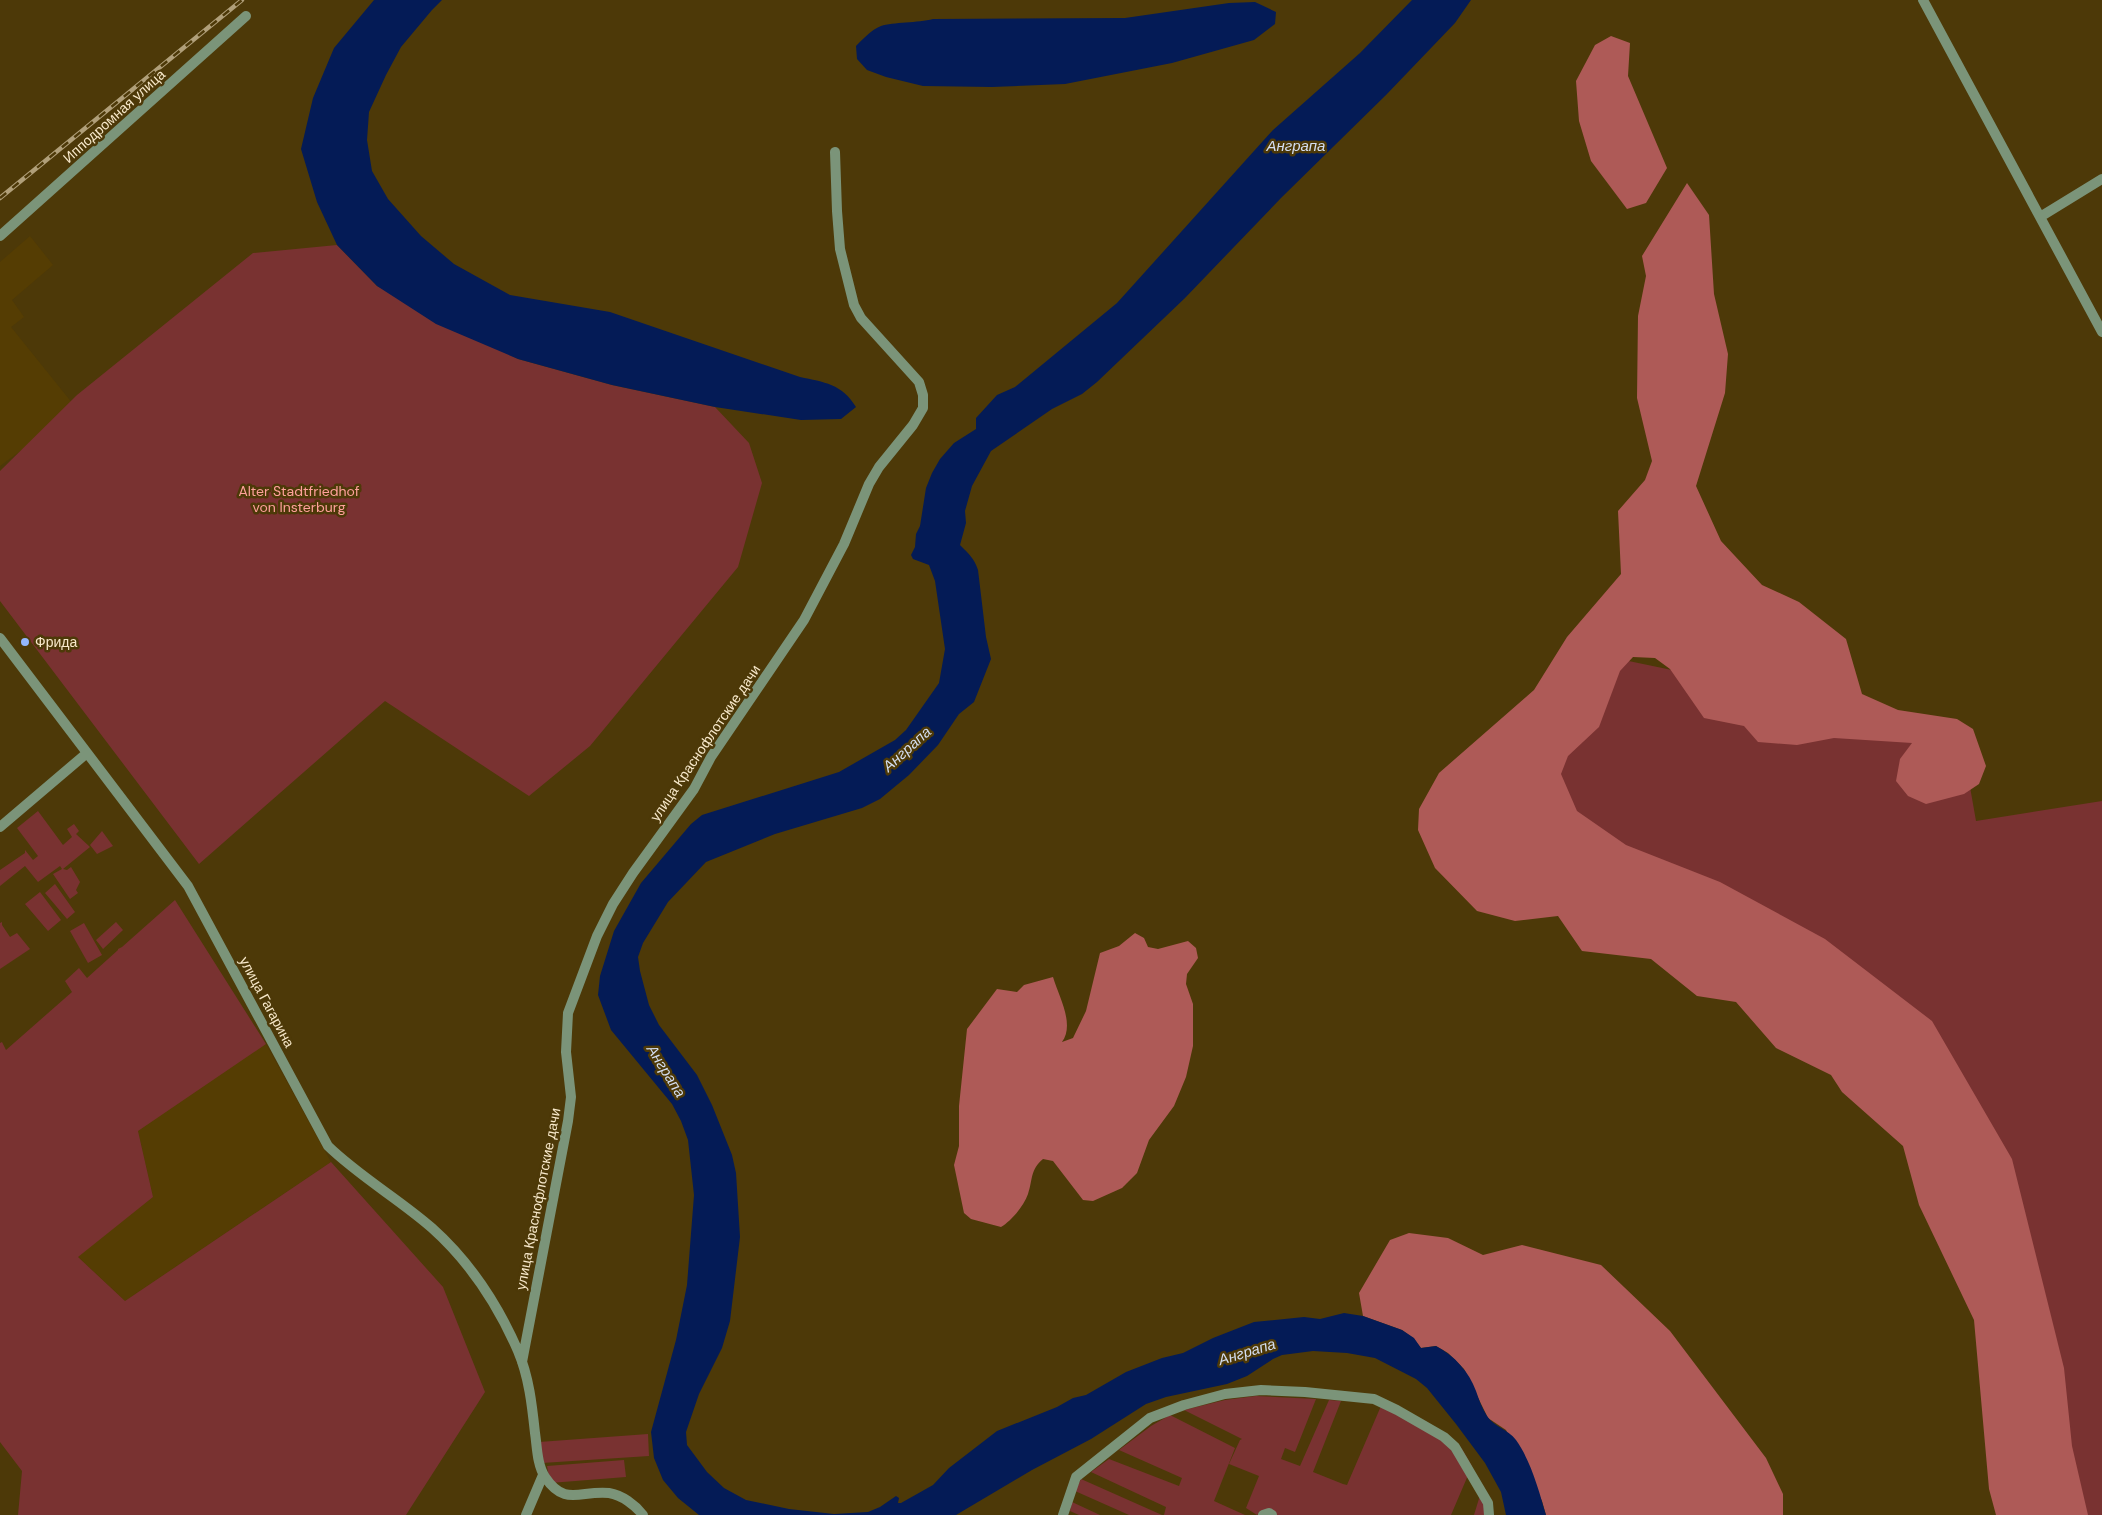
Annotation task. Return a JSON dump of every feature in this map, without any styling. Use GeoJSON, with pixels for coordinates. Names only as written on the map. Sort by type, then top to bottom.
{"type":"FeatureCollection","features":[{"type":"Feature","properties":{"kind":"street"},"geometry":{"type":"LineString","coordinates":[[1923,0],[2102,332]]}},
{"type":"Feature","properties":{"kind":"street","name":"Ипподромная улица"},"geometry":{"type":"LineString","coordinates":[[0,236],[246,16]]}},
{"type":"Feature","properties":{"kind":"street","name":"улица Краснофлотские дачи"},"geometry":{"type":"LineString","coordinates":[[543,1475],[538,1454],[530,1391],[522,1362],[568,1121],[571,1097],[566,1052],[568,1013],[597,936],[613,904],[633,873],[694,789],[711,757],[804,620],[840,551],[869,484],[879,468],[913,425],[923,408],[923,396],[919,382],[861,318],[854,305],[840,249],[836,211],[835,152]]}},
{"type":"Feature","properties":{"kind":"street"},"geometry":{"type":"LineString","coordinates":[[2040,217],[2102,179]]}},
{"type":"Feature","properties":{"kind":"street","name":"улица Гагарина"},"geometry":{"type":"LineString","coordinates":[[0,638],[188,886],[328,1146],[433,1229],[452,1248],[484,1287],[510,1334],[522,1362]]}},
{"type":"Feature","properties":{"kind":"street"},"geometry":{"type":"LineString","coordinates":[[0,827],[87,754]]}},
{"type":"Feature","properties":{"kind":"street"},"geometry":{"type":"LineString","coordinates":[[1064,1515],[1076,1477],[1150,1418],[1184,1404],[1225,1394],[1261,1390],[1374,1399],[1414,1420],[1444,1437],[1455,1447],[1488,1503],[1489,1515]]}},
{"type":"Feature","properties":{"kind":"street"},"geometry":{"type":"LineString","coordinates":[[526,1515],[543,1475],[556,1491],[569,1496],[609,1493],[626,1500],[643,1515]]}},
{"type":"Feature","properties":{"kind":"street"},"geometry":{"type":"LineString","coordinates":[[1263,1515],[1269,1513],[1272,1515]]}},
{"type":"Feature","properties":{"kind":"shaded area"},"geometry":{"type":"Polygon","coordinates":[[[1611,36],[1630,43],[1628,76],[1667,168],[1646,203],[1627,209],[1591,161],[1579,121],[1576,81],[1595,45],[1611,36]]]}},
{"type":"Feature","properties":{"kind":"shaded area"},"geometry":{"type":"Polygon","coordinates":[[[1687,183],[1709,215],[1714,294],[1728,354],[1725,393],[1696,486],[1721,541],[1762,585],[1799,602],[1846,639],[1862,694],[1898,710],[1957,719],[1973,729],[1986,766],[1979,784],[1964,794],[1926,804],[1908,796],[1896,781],[1900,759],[1912,743],[1834,738],[1797,745],[1758,742],[1744,726],[1704,718],[1670,669],[1655,658],[1633,657],[1620,671],[1599,727],[1568,756],[1561,774],[1577,811],[1626,845],[1720,882],[1825,939],[1932,1021],[2012,1159],[2064,1368],[2072,1446],[2088,1515],[1996,1515],[1989,1489],[1974,1320],[1919,1205],[1903,1146],[1842,1092],[1831,1075],[1776,1048],[1736,1002],[1697,996],[1651,959],[1582,951],[1558,916],[1515,921],[1477,911],[1435,868],[1418,830],[1419,809],[1439,773],[1534,690],[1567,637],[1621,574],[1618,511],[1645,480],[1652,461],[1637,398],[1638,316],[1646,276],[1642,256],[1687,183]]]}},
{"type":"Feature","properties":{"kind":"shaded area"},"geometry":{"type":"Polygon","coordinates":[[[30,236],[53,265],[12,300],[24,317],[11,327],[77,409],[0,466],[0,262],[30,236]]]}},
{"type":"Feature","properties":{"kind":"shaded area"},"geometry":{"type":"Polygon","coordinates":[[[1135,933],[1144,938],[1148,947],[1158,949],[1188,941],[1196,948],[1198,958],[1187,974],[1186,984],[1193,1004],[1193,1046],[1186,1077],[1174,1106],[1149,1140],[1137,1173],[1122,1188],[1093,1201],[1083,1200],[1053,1161],[1043,1159],[1034,1171],[1024,1203],[1009,1221],[1001,1227],[971,1219],[964,1213],[954,1165],[959,1146],[959,1106],[967,1029],[997,989],[1017,992],[1024,985],[1053,977],[1065,1010],[1067,1027],[1066,1035],[1062,1042],[1073,1038],[1086,1011],[1100,953],[1119,946],[1135,933]]]}},
{"type":"Feature","properties":{"kind":"shaded area"},"geometry":{"type":"Polygon","coordinates":[[[266,1044],[331,1162],[125,1301],[77,1256],[153,1197],[138,1131],[199,1068],[266,1044]]]}},
{"type":"Feature","properties":{"kind":"shaded area"},"geometry":{"type":"Polygon","coordinates":[[[1409,1233],[1448,1238],[1483,1255],[1522,1245],[1601,1265],[1670,1331],[1766,1458],[1783,1494],[1783,1515],[1546,1515],[1542,1501],[1506,1430],[1488,1418],[1464,1369],[1448,1353],[1436,1346],[1421,1348],[1413,1338],[1402,1330],[1363,1316],[1359,1293],[1390,1240],[1409,1233]]]}},
{"type":"Feature","properties":{"kind":"green space","name":"Alter Stadtfriedhof von Insterburg"},"geometry":{"type":"Polygon","coordinates":[[[337,245],[377,286],[518,359],[612,385],[715,407],[749,443],[762,483],[738,567],[590,746],[529,796],[385,701],[199,864],[0,601],[0,471],[77,395],[253,253],[337,245]]]}},
{"type":"Feature","properties":{"kind":"green space"},"geometry":{"type":"Polygon","coordinates":[[[1619,659],[1960,730],[1976,821],[2102,801],[2102,1515],[2070,1515],[1995,1148],[1516,794],[1619,659]]]}},
{"type":"Feature","properties":{"kind":"green space"},"geometry":{"type":"Polygon","coordinates":[[[38,811],[63,845],[72,837],[67,829],[74,824],[79,831],[76,834],[90,847],[63,869],[67,870],[71,867],[80,882],[76,890],[78,893],[70,899],[53,874],[62,869],[60,866],[38,882],[25,866],[0,886],[0,870],[25,853],[25,850],[33,860],[38,856],[17,828],[38,811]]]}},
{"type":"Feature","properties":{"kind":"green space"},"geometry":{"type":"Polygon","coordinates":[[[102,831],[113,846],[97,854],[90,845],[102,831]]]}},
{"type":"Feature","properties":{"kind":"green space"},"geometry":{"type":"Polygon","coordinates":[[[55,884],[75,912],[67,919],[45,893],[55,884]]]}},
{"type":"Feature","properties":{"kind":"green space"},"geometry":{"type":"Polygon","coordinates":[[[40,892],[61,920],[48,931],[25,904],[40,892]]]}},
{"type":"Feature","properties":{"kind":"green space"},"geometry":{"type":"Polygon","coordinates":[[[175,900],[266,1044],[138,1131],[153,1197],[78,1257],[125,1301],[331,1162],[443,1287],[485,1392],[406,1515],[18,1515],[22,1471],[0,1442],[0,1043],[2,1042],[6,1050],[72,992],[65,981],[79,968],[87,978],[175,900]]]}},
{"type":"Feature","properties":{"kind":"green space"},"geometry":{"type":"Polygon","coordinates":[[[2,922],[10,937],[17,933],[30,949],[0,969],[0,923],[2,922]]]}},
{"type":"Feature","properties":{"kind":"green space"},"geometry":{"type":"Polygon","coordinates":[[[116,922],[123,930],[103,949],[96,940],[116,922]]]}},
{"type":"Feature","properties":{"kind":"green space"},"geometry":{"type":"Polygon","coordinates":[[[84,923],[102,955],[88,963],[70,931],[84,923]]]}},
{"type":"Feature","properties":{"kind":"green space"},"geometry":{"type":"Polygon","coordinates":[[[1256,1396],[1316,1399],[1295,1452],[1285,1448],[1281,1459],[1300,1466],[1329,1400],[1341,1401],[1313,1472],[1347,1485],[1381,1406],[1457,1444],[1472,1466],[1451,1515],[1276,1515],[1266,1510],[1257,1515],[1246,1508],[1259,1476],[1229,1464],[1242,1439],[1184,1410],[1225,1400],[1256,1396]]]}},
{"type":"Feature","properties":{"kind":"green space"},"geometry":{"type":"Polygon","coordinates":[[[1170,1415],[1235,1448],[1214,1501],[1245,1515],[1164,1515],[1166,1507],[1091,1472],[1109,1459],[1179,1486],[1182,1478],[1119,1450],[1151,1426],[1170,1415]]]}},
{"type":"Feature","properties":{"kind":"green space"},"geometry":{"type":"Polygon","coordinates":[[[648,1434],[649,1456],[542,1463],[539,1442],[648,1434]]]}},
{"type":"Feature","properties":{"kind":"green space"},"geometry":{"type":"Polygon","coordinates":[[[624,1460],[626,1477],[550,1483],[547,1466],[624,1460]]]}},
{"type":"Feature","properties":{"kind":"green space"},"geometry":{"type":"Polygon","coordinates":[[[1081,1479],[1162,1515],[1129,1515],[1075,1491],[1081,1479]]]}},
{"type":"Feature","properties":{"kind":"green space"},"geometry":{"type":"Polygon","coordinates":[[[1481,1492],[1492,1515],[1474,1515],[1481,1492]]]}},
{"type":"Feature","properties":{"kind":"green space"},"geometry":{"type":"Polygon","coordinates":[[[1072,1502],[1100,1515],[1079,1515],[1070,1511],[1072,1502]]]}},
{"type":"Feature","properties":{"kind":"water"},"geometry":{"type":"Polygon","coordinates":[[[374,0],[442,0],[401,47],[386,75],[369,112],[367,140],[372,171],[388,199],[421,236],[454,264],[510,295],[610,312],[800,377],[832,385],[845,393],[856,407],[841,419],[801,420],[715,407],[612,385],[518,359],[436,324],[377,286],[337,245],[317,202],[301,149],[313,98],[334,48],[374,0]]]}},
{"type":"Feature","properties":{"kind":"water","name":"Анграпа"},"geometry":{"type":"Polygon","coordinates":[[[1412,0],[1471,0],[1455,23],[1386,95],[1281,198],[1185,298],[1097,382],[1082,394],[1052,409],[991,451],[972,486],[965,511],[966,523],[960,545],[973,559],[978,570],[986,637],[991,659],[974,702],[959,714],[938,745],[909,775],[880,799],[862,808],[775,834],[706,862],[668,902],[643,943],[638,957],[649,1005],[659,1025],[697,1075],[712,1105],[732,1155],[736,1173],[740,1237],[730,1321],[722,1348],[699,1394],[686,1432],[687,1445],[707,1472],[724,1488],[746,1500],[789,1509],[834,1514],[868,1512],[880,1507],[896,1496],[899,1498],[898,1503],[901,1503],[933,1485],[949,1468],[997,1431],[1057,1407],[1073,1398],[1086,1395],[1126,1372],[1162,1358],[1183,1353],[1213,1338],[1254,1322],[1304,1317],[1320,1319],[1344,1313],[1363,1316],[1402,1330],[1414,1338],[1421,1348],[1436,1346],[1460,1365],[1473,1384],[1487,1416],[1493,1423],[1513,1436],[1521,1448],[1534,1476],[1546,1515],[1506,1515],[1501,1492],[1485,1463],[1427,1388],[1416,1379],[1375,1358],[1347,1353],[1313,1351],[1282,1355],[1247,1376],[1227,1384],[1166,1397],[1146,1404],[1091,1439],[1032,1470],[956,1515],[699,1515],[678,1498],[663,1480],[654,1458],[651,1432],[676,1340],[687,1285],[694,1195],[688,1140],[672,1104],[611,1030],[598,995],[600,976],[614,931],[641,883],[691,824],[702,815],[839,772],[895,740],[906,730],[939,683],[945,649],[935,581],[929,565],[913,559],[911,555],[920,526],[926,488],[940,459],[954,443],[976,429],[976,418],[997,395],[1015,387],[1117,303],[1273,130],[1360,53],[1412,0]]]}},
{"type":"Feature","properties":{"kind":"water"},"geometry":{"type":"Polygon","coordinates":[[[1255,2],[1276,12],[1275,24],[1254,40],[1172,63],[1065,84],[992,87],[923,86],[886,77],[867,70],[857,59],[856,46],[861,40],[877,28],[892,24],[933,19],[1125,18],[1229,3],[1255,2]]]}},
{"type":"Feature","properties":{"kind":"railway"},"geometry":{"type":"LineString","coordinates":[[0,198],[242,0]]}},
{"type":"Feature","properties":{"kind":"place","name":"Фрида"},"geometry":{"type":"Point","coordinates":[25,642]}}]}
